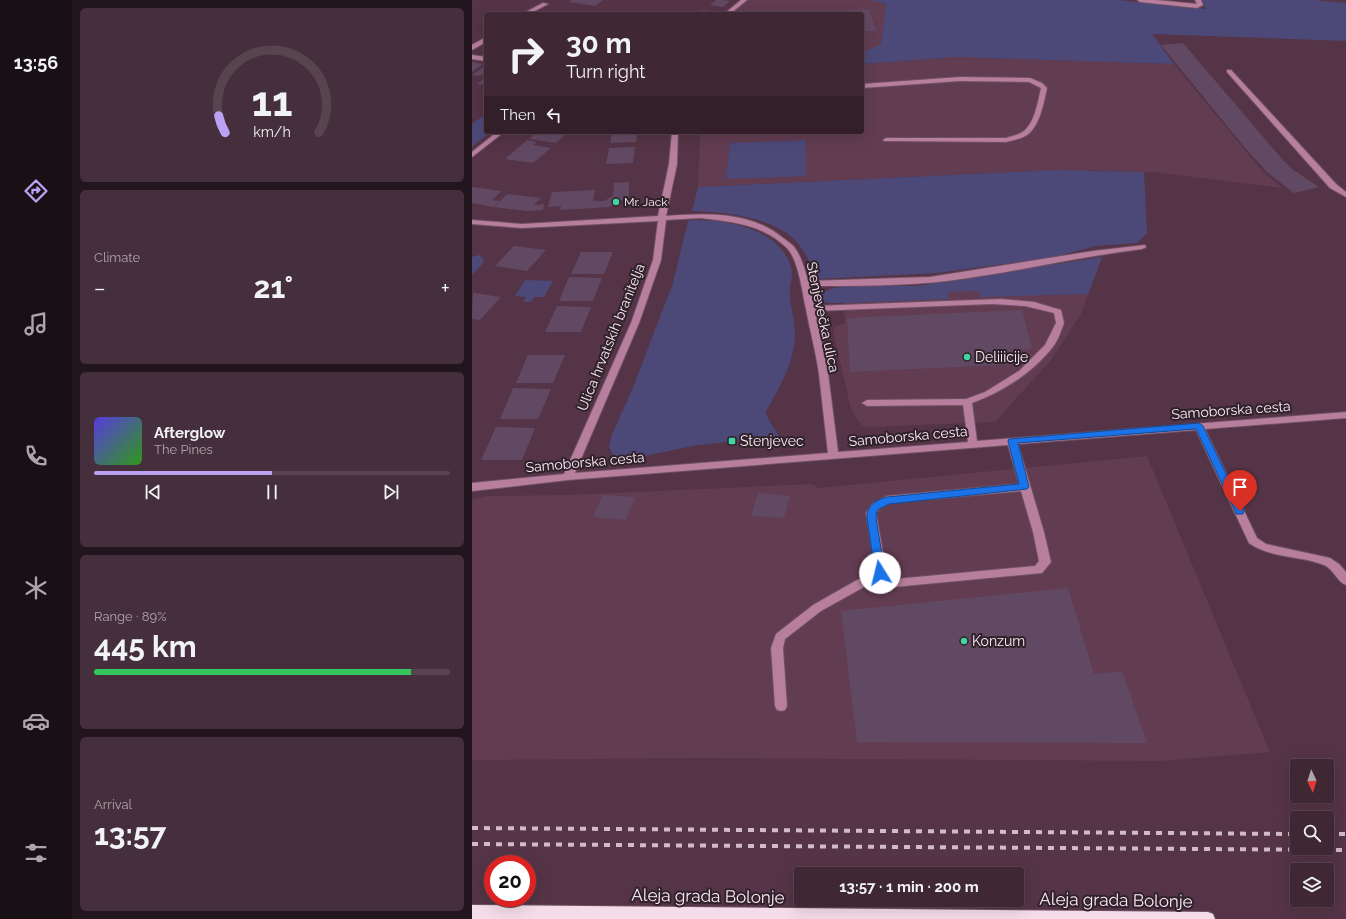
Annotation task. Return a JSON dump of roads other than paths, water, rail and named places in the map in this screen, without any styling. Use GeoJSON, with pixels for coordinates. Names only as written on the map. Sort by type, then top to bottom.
{"type":"FeatureCollection","features":[{"type":"Feature","properties":{"kind":"main road","name":"Aleja grada Bolonje"},"geometry":{"type":"LineString","coordinates":[[472,912],[1208,919]]}},
{"type":"Feature","properties":{"kind":"street"},"geometry":{"type":"LineString","coordinates":[[729,12],[744,0]]}},
{"type":"Feature","properties":{"kind":"street"},"geometry":{"type":"LineString","coordinates":[[1140,0],[1197,6],[1200,4],[1198,0]]}},
{"type":"Feature","properties":{"kind":"street"},"geometry":{"type":"LineString","coordinates":[[529,12],[545,4]]}},
{"type":"Feature","properties":{"kind":"street"},"geometry":{"type":"LineString","coordinates":[[472,48],[484,40]]}},
{"type":"Feature","properties":{"kind":"street"},"geometry":{"type":"LineString","coordinates":[[472,57],[484,59]]}},
{"type":"Feature","properties":{"kind":"street"},"geometry":{"type":"LineString","coordinates":[[1229,71],[1333,186],[1346,195]]}},
{"type":"Feature","properties":{"kind":"street"},"geometry":{"type":"LineString","coordinates":[[864,86],[960,79],[1030,80],[1040,84],[1044,88],[1041,104],[1028,131],[1019,137],[1006,140],[886,140]]}},
{"type":"Feature","properties":{"kind":"street"},"geometry":{"type":"LineString","coordinates":[[472,155],[498,134]]}},
{"type":"Feature","properties":{"kind":"street","name":"Ulica hrvatskih branitelja"},"geometry":{"type":"LineString","coordinates":[[568,477],[634,323],[657,260],[662,218],[673,164],[675,134]]}},
{"type":"Feature","properties":{"kind":"street","name":"Stenjevečka ulica"},"geometry":{"type":"LineString","coordinates":[[472,222],[522,226],[688,216],[718,217],[740,220],[774,234],[791,248],[798,260],[805,284],[823,372],[833,456]]}},
{"type":"Feature","properties":{"kind":"street"},"geometry":{"type":"LineString","coordinates":[[805,284],[909,282],[946,278],[1114,250],[1142,247]]}},
{"type":"Feature","properties":{"kind":"street"},"geometry":{"type":"LineString","coordinates":[[811,309],[1016,301],[1042,305],[1058,312],[1060,323],[1049,346],[1022,373],[988,394],[967,402],[868,403]]}},
{"type":"Feature","properties":{"kind":"street"},"geometry":{"type":"LineString","coordinates":[[967,402],[973,444]]}},
{"type":"Feature","properties":{"kind":"street","name":"Samoborska cesta"},"geometry":{"type":"LineString","coordinates":[[472,487],[568,477],[1346,415]]}},
{"type":"Feature","properties":{"kind":"street"},"geometry":{"type":"LineString","coordinates":[[1199,426],[1253,540],[1263,547],[1326,561],[1340,570],[1346,580]]}},
{"type":"Feature","properties":{"kind":"street"},"geometry":{"type":"LineString","coordinates":[[1012,441],[1046,562],[1042,568],[1038,570],[894,583],[883,578],[880,573],[871,513],[873,508],[880,503],[887,500],[1024,487]]}},
{"type":"Feature","properties":{"kind":"street"},"geometry":{"type":"LineString","coordinates":[[781,706],[777,648],[780,636],[817,608],[829,601],[861,583],[883,578]]}},
{"type":"Feature","properties":{"kind":"railway"},"geometry":{"type":"LineString","coordinates":[[472,828],[1290,834]]}},
{"type":"Feature","properties":{"kind":"railway"},"geometry":{"type":"LineString","coordinates":[[1334,834],[1346,834]]}},
{"type":"Feature","properties":{"kind":"railway"},"geometry":{"type":"LineString","coordinates":[[472,844],[1346,850]]}},
{"type":"Feature","properties":{"kind":"place","name":"Mr. Jack"},"geometry":{"type":"Point","coordinates":[616,202]}},
{"type":"Feature","properties":{"kind":"place","name":"Deliiicije"},"geometry":{"type":"Point","coordinates":[967,357]}},
{"type":"Feature","properties":{"kind":"place","name":"Stenjevec"},"geometry":{"type":"Point","coordinates":[732,441]}},
{"type":"Feature","properties":{"kind":"place","name":"Konzum"},"geometry":{"type":"Point","coordinates":[964,641]}}]}
